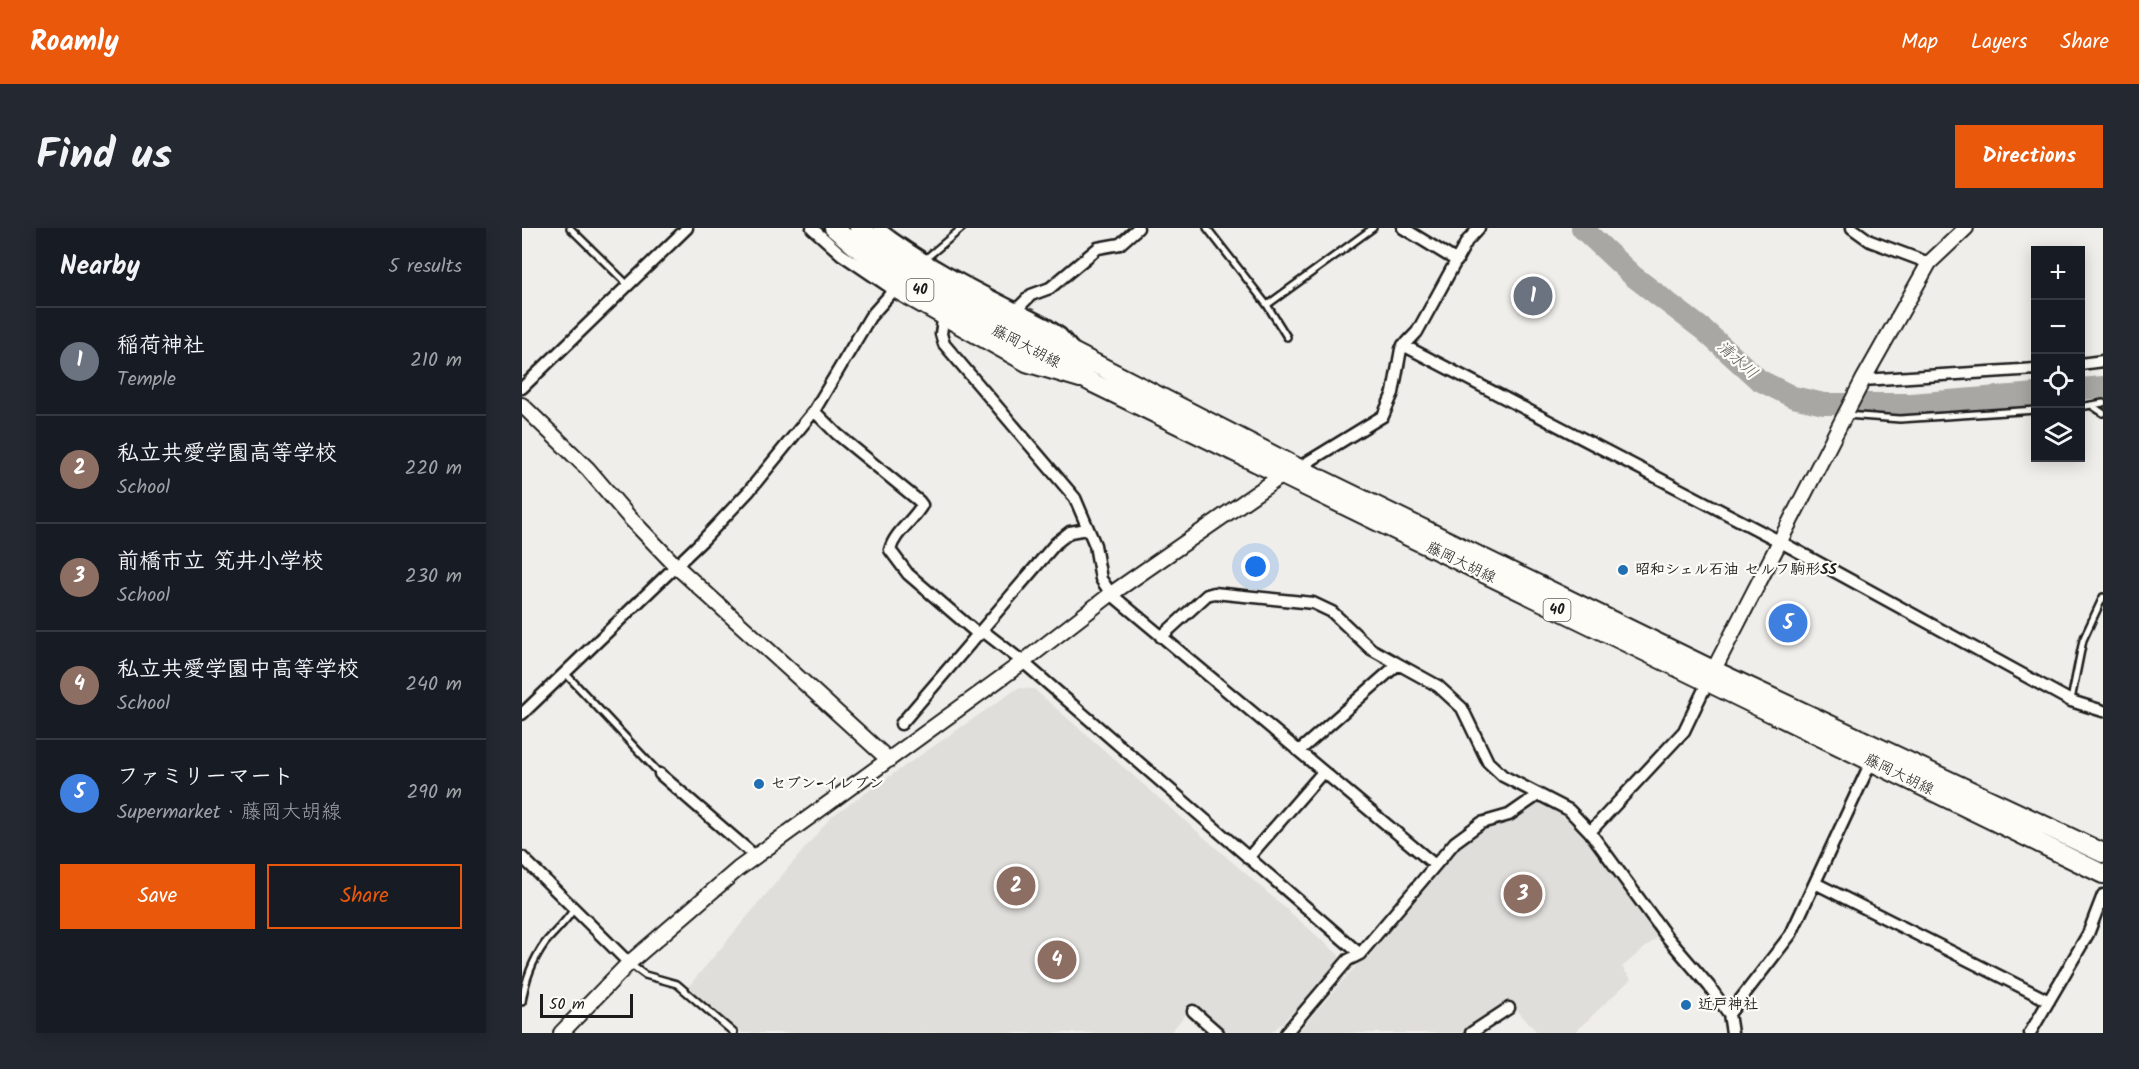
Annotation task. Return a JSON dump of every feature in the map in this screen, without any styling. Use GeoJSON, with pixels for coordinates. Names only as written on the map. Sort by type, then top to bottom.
{"type":"FeatureCollection","features":[{"type":"Feature","properties":{"kind":"main road","name":"藤岡大胡線"},"geometry":{"type":"LineString","coordinates":[[834,228],[873,261],[918,289],[1093,383],[1280,475],[1710,676],[2103,854]]}},
{"type":"Feature","properties":{"kind":"main road","name":"藤岡大胡線"},"geometry":{"type":"LineString","coordinates":[[859,228],[883,248],[928,276],[1077,355],[1710,676],[1871,762],[2103,874]]}},
{"type":"Feature","properties":{"kind":"street"},"geometry":{"type":"LineString","coordinates":[[522,388],[687,228]]}},
{"type":"Feature","properties":{"kind":"street"},"geometry":{"type":"LineString","coordinates":[[812,228],[841,254],[943,320],[1026,364],[1058,376],[1093,383]]}},
{"type":"Feature","properties":{"kind":"street"},"geometry":{"type":"LineString","coordinates":[[879,228],[924,260],[1060,334],[1071,344],[1077,355]]}},
{"type":"Feature","properties":{"kind":"street"},"geometry":{"type":"LineString","coordinates":[[1020,311],[1031,295],[1050,288],[1098,248],[1120,244],[1138,228]]}},
{"type":"Feature","properties":{"kind":"street"},"geometry":{"type":"LineString","coordinates":[[1403,228],[1457,261]]}},
{"type":"Feature","properties":{"kind":"street"},"geometry":{"type":"LineString","coordinates":[[561,1033],[629,963],[755,856],[1023,662],[1112,594],[1280,475],[1298,468],[1383,416],[1393,393],[1398,355],[1403,345],[1417,332],[1467,242],[1479,228]]}},
{"type":"Feature","properties":{"kind":"street"},"geometry":{"type":"LineString","coordinates":[[1852,228],[1870,241],[1929,263]]}},
{"type":"Feature","properties":{"kind":"street"},"geometry":{"type":"LineString","coordinates":[[1590,832],[1684,731],[1710,676],[1863,380],[1929,263],[1966,228]]}},
{"type":"Feature","properties":{"kind":"street"},"geometry":{"type":"LineString","coordinates":[[522,714],[566,674],[617,620],[676,566],[749,491],[814,411],[870,317],[894,290]]}},
{"type":"Feature","properties":{"kind":"street"},"geometry":{"type":"LineString","coordinates":[[943,320],[941,334],[944,344],[1075,498],[1095,545],[1101,579],[1112,594],[1435,866]]}},
{"type":"Feature","properties":{"kind":"street"},"geometry":{"type":"LineString","coordinates":[[1403,345],[1779,541],[2071,701],[2103,711]]}},
{"type":"Feature","properties":{"kind":"street"},"geometry":{"type":"LineString","coordinates":[[2085,363],[2103,361]]}},
{"type":"Feature","properties":{"kind":"street"},"geometry":{"type":"LineString","coordinates":[[1863,380],[2031,369]]}},
{"type":"Feature","properties":{"kind":"street"},"geometry":{"type":"LineString","coordinates":[[522,405],[588,469],[629,518],[676,566],[889,760]]}},
{"type":"Feature","properties":{"kind":"street"},"geometry":{"type":"LineString","coordinates":[[814,411],[837,434],[922,505],[892,543],[890,550],[908,573],[981,633],[1023,662],[1360,954]]}},
{"type":"Feature","properties":{"kind":"street"},"geometry":{"type":"LineString","coordinates":[[900,724],[1062,537],[1087,529]]}},
{"type":"Feature","properties":{"kind":"street"},"geometry":{"type":"LineString","coordinates":[[1161,637],[1210,593],[1313,603],[1332,612],[1371,649],[1438,686],[1462,708],[1488,762],[1503,776],[1569,810],[1590,832],[1666,937],[1710,986],[1728,1014],[1732,1033]]}},
{"type":"Feature","properties":{"kind":"street"},"geometry":{"type":"LineString","coordinates":[[1299,751],[1398,664]]}},
{"type":"Feature","properties":{"kind":"street"},"geometry":{"type":"LineString","coordinates":[[1728,1014],[1791,934],[1871,762]]}},
{"type":"Feature","properties":{"kind":"street"},"geometry":{"type":"LineString","coordinates":[[1248,858],[1323,772]]}},
{"type":"Feature","properties":{"kind":"street"},"geometry":{"type":"LineString","coordinates":[[660,774],[755,856]]}},
{"type":"Feature","properties":{"kind":"street"},"geometry":{"type":"LineString","coordinates":[[1286,1033],[1348,960],[1360,954],[1455,842],[1481,823],[1509,815],[1538,795]]}},
{"type":"Feature","properties":{"kind":"street"},"geometry":{"type":"LineString","coordinates":[[522,857],[629,963]]}},
{"type":"Feature","properties":{"kind":"street"},"geometry":{"type":"LineString","coordinates":[[1815,883],[2049,1001]]}},
{"type":"Feature","properties":{"kind":"street"},"geometry":{"type":"LineString","coordinates":[[2030,1033],[2088,934],[2103,895]]}},
{"type":"Feature","properties":{"kind":"street"},"geometry":{"type":"LineString","coordinates":[[1471,1033],[1509,1008]]}},
{"type":"Feature","properties":{"kind":"street"},"geometry":{"type":"LineString","coordinates":[[1193,1011],[1218,1033]]}},
{"type":"Feature","properties":{"kind":"lane"},"geometry":{"type":"LineString","coordinates":[[570,228],[628,285]]}},
{"type":"Feature","properties":{"kind":"lane"},"geometry":{"type":"LineString","coordinates":[[924,260],[962,228]]}},
{"type":"Feature","properties":{"kind":"lane"},"geometry":{"type":"LineString","coordinates":[[1207,228],[1267,304],[1287,338]]}},
{"type":"Feature","properties":{"kind":"lane"},"geometry":{"type":"LineString","coordinates":[[1267,304],[1373,228]]}},
{"type":"Feature","properties":{"kind":"lane"},"geometry":{"type":"LineString","coordinates":[[2085,406],[2103,403]]}},
{"type":"Feature","properties":{"kind":"lane"},"geometry":{"type":"LineString","coordinates":[[2091,405],[2103,413]]}},
{"type":"Feature","properties":{"kind":"lane"},"geometry":{"type":"LineString","coordinates":[[1845,415],[1900,419],[2031,410]]}},
{"type":"Feature","properties":{"kind":"lane"},"geometry":{"type":"LineString","coordinates":[[2071,701],[2083,640],[2103,597]]}},
{"type":"Feature","properties":{"kind":"lane"},"geometry":{"type":"LineString","coordinates":[[566,674],[660,774]]}},
{"type":"Feature","properties":{"kind":"lane"},"geometry":{"type":"LineString","coordinates":[[522,1002],[526,979],[544,944],[573,910]]}},
{"type":"Feature","properties":{"kind":"lane"},"geometry":{"type":"LineString","coordinates":[[629,963],[639,972],[677,984],[734,1033]]}},
{"type":"Feature","properties":{"kind":"shaded area"},"geometry":{"type":"Polygon","coordinates":[[[1018,688],[1034,689],[1339,955],[1339,963],[1311,996],[1271,1033],[1227,1033],[1194,1005],[1170,1033],[742,1033],[688,987],[832,816],[1018,688]]]}},
{"type":"Feature","properties":{"kind":"shaded area"},"geometry":{"type":"Polygon","coordinates":[[[1540,802],[1558,812],[1584,835],[1659,936],[1622,967],[1631,979],[1574,1033],[1538,1033],[1510,1003],[1467,1033],[1297,1033],[1459,848],[1484,827],[1514,818],[1540,802]]]}},
{"type":"Feature","properties":{"kind":"waterway","name":"清水川"},"geometry":{"type":"LineString","coordinates":[[1582,228],[1633,276],[1705,331],[1759,380],[1793,397],[1824,404],[1911,404],[2031,394]]}},
{"type":"Feature","properties":{"kind":"waterway","name":"清水川"},"geometry":{"type":"LineString","coordinates":[[2085,389],[2103,387]]}},
{"type":"Feature","properties":{"kind":"place","name":"稲荷神社"},"geometry":{"type":"Point","coordinates":[1533,296]}},
{"type":"Feature","properties":{"kind":"place","name":"昭和シェル石油 セルフ駒形SS"},"geometry":{"type":"Point","coordinates":[1623,570]}},
{"type":"Feature","properties":{"kind":"place","name":"ファミリーマート"},"geometry":{"type":"Point","coordinates":[1788,623]}},
{"type":"Feature","properties":{"kind":"place","name":"セブン-イレブン"},"geometry":{"type":"Point","coordinates":[759,784]}},
{"type":"Feature","properties":{"kind":"place","name":"私立共愛学園高等学校"},"geometry":{"type":"Point","coordinates":[1016,886]}},
{"type":"Feature","properties":{"kind":"place","name":"前橋市立 笂井小学校"},"geometry":{"type":"Point","coordinates":[1523,894]}},
{"type":"Feature","properties":{"kind":"place","name":"私立共愛学園中高等学校"},"geometry":{"type":"Point","coordinates":[1057,960]}},
{"type":"Feature","properties":{"kind":"place","name":"近戸神社"},"geometry":{"type":"Point","coordinates":[1686,1005]}}]}
